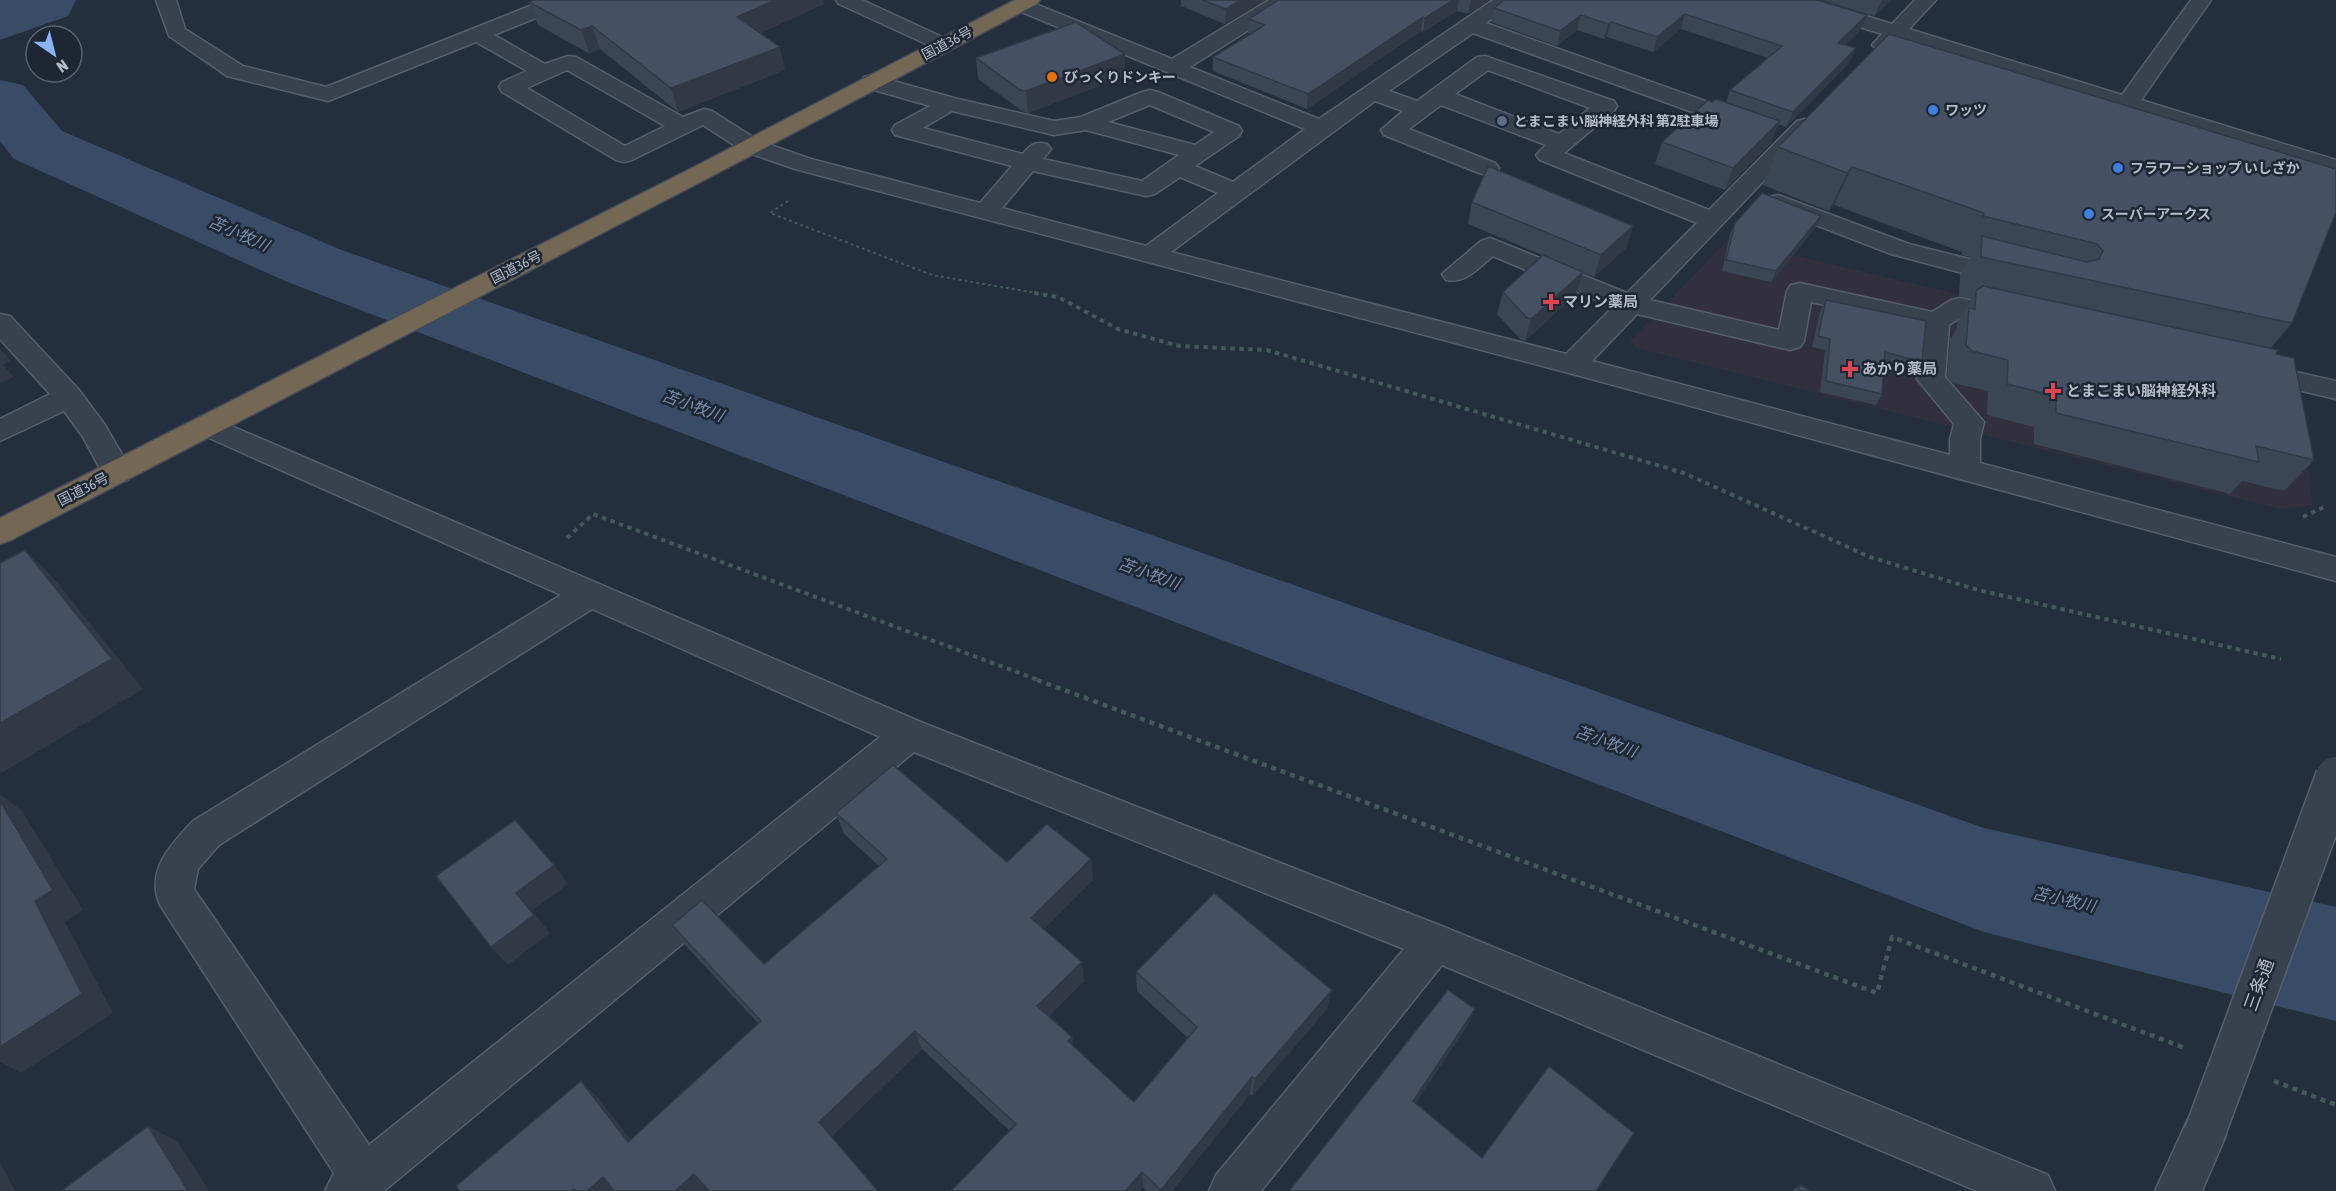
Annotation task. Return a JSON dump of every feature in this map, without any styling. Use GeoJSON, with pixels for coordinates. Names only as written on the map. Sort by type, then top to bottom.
{"type":"FeatureCollection","features":[{"type":"Feature","properties":{"kind":"highway","name":"国道36号"},"geometry":{"type":"LineString","coordinates":[[0,532],[1026,2]]}},
{"type":"Feature","properties":{"kind":"street"},"geometry":{"type":"LineString","coordinates":[[166,0],[176,32],[235,71],[328,94],[563,0]]}},
{"type":"Feature","properties":{"kind":"street"},"geometry":{"type":"LineString","coordinates":[[846,0],[944,45]]}},
{"type":"Feature","properties":{"kind":"street"},"geometry":{"type":"LineString","coordinates":[[1174,67],[1282,0]]}},
{"type":"Feature","properties":{"kind":"street"},"geometry":{"type":"LineString","coordinates":[[1149,256],[1320,128],[1506,0]]}},
{"type":"Feature","properties":{"kind":"street"},"geometry":{"type":"LineString","coordinates":[[1793,0],[2336,168]]}},
{"type":"Feature","properties":{"kind":"street"},"geometry":{"type":"LineString","coordinates":[[1882,62],[1895,32],[1926,0]]}},
{"type":"Feature","properties":{"kind":"street"},"geometry":{"type":"LineString","coordinates":[[2127,104],[2201,0]]}},
{"type":"Feature","properties":{"kind":"street"},"geometry":{"type":"LineString","coordinates":[[1026,2],[1320,128]]}},
{"type":"Feature","properties":{"kind":"street"},"geometry":{"type":"LineString","coordinates":[[1471,25],[1773,134]]}},
{"type":"Feature","properties":{"kind":"street"},"geometry":{"type":"LineString","coordinates":[[477,34],[544,72]]}},
{"type":"Feature","properties":{"kind":"street"},"geometry":{"type":"LineString","coordinates":[[682,126],[568,62],[510,87],[624,155],[704,116],[751,146],[803,164],[1572,365],[2336,569]]}},
{"type":"Feature","properties":{"kind":"street"},"geometry":{"type":"LineString","coordinates":[[1487,168],[1392,130],[1485,62],[1606,106],[1548,155],[1712,220]]}},
{"type":"Feature","properties":{"kind":"street"},"geometry":{"type":"LineString","coordinates":[[872,82],[949,105],[1054,128],[1086,123],[1150,97],[1231,131],[1146,189],[1028,163],[903,130],[949,105]]}},
{"type":"Feature","properties":{"kind":"street"},"geometry":{"type":"LineString","coordinates":[[1373,92],[1420,110]]}},
{"type":"Feature","properties":{"kind":"street"},"geometry":{"type":"LineString","coordinates":[[1439,96],[1562,143]]}},
{"type":"Feature","properties":{"kind":"street"},"geometry":{"type":"LineString","coordinates":[[1572,365],[1743,188],[1773,134],[1823,108]]}},
{"type":"Feature","properties":{"kind":"street"},"geometry":{"type":"LineString","coordinates":[[1086,123],[1198,153]]}},
{"type":"Feature","properties":{"kind":"street"},"geometry":{"type":"LineString","coordinates":[[986,211],[1028,163],[1054,128]]}},
{"type":"Feature","properties":{"kind":"street"},"geometry":{"type":"LineString","coordinates":[[1178,167],[1235,192]]}},
{"type":"Feature","properties":{"kind":"street"},"geometry":{"type":"LineString","coordinates":[[1743,188],[1900,249],[2027,282]]}},
{"type":"Feature","properties":{"kind":"street"},"geometry":{"type":"LineString","coordinates":[[1455,274],[1491,246],[1630,304],[1790,341],[1800,291],[1936,321],[1960,306],[2028,321]]}},
{"type":"Feature","properties":{"kind":"street"},"geometry":{"type":"LineString","coordinates":[[1936,321],[1931,379],[1969,422],[1965,439],[1965,470]]}},
{"type":"Feature","properties":{"kind":"street"},"geometry":{"type":"LineString","coordinates":[[0,322],[69,397],[95,432],[117,472]]}},
{"type":"Feature","properties":{"kind":"street"},"geometry":{"type":"LineString","coordinates":[[2234,367],[2336,390]]}},
{"type":"Feature","properties":{"kind":"street"},"geometry":{"type":"LineString","coordinates":[[0,431],[69,397]]}},
{"type":"Feature","properties":{"kind":"street"},"geometry":{"type":"LineString","coordinates":[[208,426],[910,734],[1435,942],[2032,1191]]}},
{"type":"Feature","properties":{"kind":"street"},"geometry":{"type":"LineString","coordinates":[[589,594],[206,832],[180,861],[174,892],[356,1185],[910,734]]}},
{"type":"Feature","properties":{"kind":"street","name":"三条通"},"geometry":{"type":"LineString","coordinates":[[2178,1191],[2204,1135],[2336,777]]}},
{"type":"Feature","properties":{"kind":"street"},"geometry":{"type":"LineString","coordinates":[[1232,1191],[1435,942]]}},
{"type":"Feature","properties":{"kind":"path"},"geometry":{"type":"LineString","coordinates":[[788,201],[770,213],[932,274],[1058,297],[1118,328],[1179,346],[1267,350],[1684,473],[1881,561],[1978,590],[2281,659]]}},
{"type":"Feature","properties":{"kind":"path"},"geometry":{"type":"LineString","coordinates":[[593,514],[1877,993],[1892,937],[2192,1050]]}},
{"type":"Feature","properties":{"kind":"path"},"geometry":{"type":"LineString","coordinates":[[2269,1080],[2336,1105]]}},
{"type":"Feature","properties":{"kind":"shaded area","name":"とまこまい脳神経外科"},"geometry":{"type":"Polygon","coordinates":[[[1728,240],[2297,374],[2313,505],[2281,509],[1637,348],[1630,341],[1728,240]]]}},
{"type":"Feature","properties":{"kind":"water"},"geometry":{"type":"Polygon","coordinates":[[[0,0],[76,0],[68,16],[45,24],[24,24],[24,32],[0,40],[0,0]]]}},
{"type":"Feature","properties":{"kind":"building"},"geometry":{"type":"Polygon","coordinates":[[[534,0],[775,0],[737,17],[780,47],[671,88],[592,26],[581,30],[529,2],[534,0]]]}},
{"type":"Feature","properties":{"kind":"building"},"geometry":{"type":"Polygon","coordinates":[[[1202,0],[1241,0],[1226,9],[1202,0]]]}},
{"type":"Feature","properties":{"kind":"building"},"geometry":{"type":"Polygon","coordinates":[[[1278,0],[1453,0],[1425,18],[1423,17],[1308,94],[1213,57],[1265,25],[1249,19],[1278,0]]]}},
{"type":"Feature","properties":{"kind":"building"},"geometry":{"type":"Polygon","coordinates":[[[1504,0],[1817,0],[1867,15],[1838,43],[1856,48],[1793,112],[1730,90],[1782,46],[1685,14],[1657,37],[1581,15],[1560,31],[1494,8],[1504,0]]]}},
{"type":"Feature","properties":{"kind":"building"},"geometry":{"type":"Polygon","coordinates":[[[1076,22],[1125,54],[1026,91],[1020,90],[976,58],[1076,22]]]}},
{"type":"Feature","properties":{"kind":"building","name":"スーパーアークス"},"geometry":{"type":"Polygon","coordinates":[[[1889,34],[2336,169],[2336,212],[2292,323],[1981,257],[1982,236],[2087,262],[2099,259],[2103,251],[2097,244],[1983,216],[1984,213],[1852,167],[1847,173],[1778,147],[1889,34]]]}},
{"type":"Feature","properties":{"kind":"building"},"geometry":{"type":"Polygon","coordinates":[[[1716,99],[1780,121],[1733,168],[1662,142],[1708,100],[1712,102],[1716,99]]]}},
{"type":"Feature","properties":{"kind":"building"},"geometry":{"type":"Polygon","coordinates":[[[1488,166],[1633,226],[1601,255],[1472,202],[1488,166]]]}},
{"type":"Feature","properties":{"kind":"building"},"geometry":{"type":"Polygon","coordinates":[[[1762,193],[1821,216],[1776,271],[1726,260],[1735,223],[1762,193]]]}},
{"type":"Feature","properties":{"kind":"building"},"geometry":{"type":"Polygon","coordinates":[[[1543,255],[1583,272],[1531,319],[1527,318],[1503,292],[1543,255]]]}},
{"type":"Feature","properties":{"kind":"building"},"geometry":{"type":"Polygon","coordinates":[[[1983,286],[2278,350],[2276,354],[2294,358],[2314,460],[2256,446],[2259,462],[2056,413],[2056,396],[2007,384],[2008,360],[1972,351],[1966,345],[1969,308],[1975,309],[1976,291],[1983,286]]]}},
{"type":"Feature","properties":{"kind":"building"},"geometry":{"type":"Polygon","coordinates":[[[1826,300],[1926,321],[1922,362],[1885,352],[1882,394],[1826,381],[1830,339],[1818,336],[1826,300]]]}},
{"type":"Feature","properties":{"kind":"building"},"geometry":{"type":"Polygon","coordinates":[[[25,550],[112,659],[0,723],[0,563],[25,550]]]}},
{"type":"Feature","properties":{"kind":"building"},"geometry":{"type":"Polygon","coordinates":[[[893,765],[1007,862],[1047,824],[1091,859],[1031,918],[1082,962],[1037,1006],[1072,1037],[1068,1041],[1134,1102],[1197,1027],[1136,972],[1214,893],[1332,990],[1255,1079],[1252,1077],[1161,1190],[1142,1172],[1125,1191],[951,1191],[1016,1124],[915,1031],[819,1122],[878,1191],[709,1191],[694,1174],[675,1191],[614,1191],[603,1177],[587,1191],[574,1189],[571,1191],[459,1191],[456,1186],[581,1081],[628,1142],[761,1021],[672,925],[702,900],[764,964],[887,859],[836,813],[893,765]]]}},
{"type":"Feature","properties":{"kind":"building"},"geometry":{"type":"Polygon","coordinates":[[[0,801],[53,890],[35,901],[82,994],[0,1047],[0,801]]]}},
{"type":"Feature","properties":{"kind":"building"},"geometry":{"type":"Polygon","coordinates":[[[515,820],[554,865],[516,893],[534,915],[491,947],[436,876],[515,820]]]}},
{"type":"Feature","properties":{"kind":"building"},"geometry":{"type":"Polygon","coordinates":[[[1448,990],[1475,1009],[1413,1101],[1482,1158],[1549,1066],[1634,1133],[1596,1191],[1289,1191],[1448,990]]]}},
{"type":"Feature","properties":{"kind":"building"},"geometry":{"type":"Polygon","coordinates":[[[148,1126],[188,1191],[61,1191],[148,1126]]]}},
{"type":"Feature","properties":{"kind":"building"},"geometry":{"type":"Polygon","coordinates":[[[1800,1185],[1811,1191],[1798,1191],[1800,1185]]]}},
{"type":"Feature","properties":{"kind":"waterway","name":"苫小牧川"},"geometry":{"type":"LineString","coordinates":[[0,99],[38,145],[312,265],[1984,880],[2336,964]]}},
{"type":"Feature","properties":{"kind":"place","name":"びっくりドンキー"},"geometry":{"type":"Point","coordinates":[1052,77]}},
{"type":"Feature","properties":{"kind":"place","name":"ワッツ"},"geometry":{"type":"Point","coordinates":[1933,110]}},
{"type":"Feature","properties":{"kind":"place","name":"とまこまい脳神経外科 第2駐車場"},"geometry":{"type":"Point","coordinates":[1502,121]}},
{"type":"Feature","properties":{"kind":"place","name":"フラワーショップ いしざか"},"geometry":{"type":"Point","coordinates":[2118,168]}},
{"type":"Feature","properties":{"kind":"place","name":"スーパーアークス"},"geometry":{"type":"Point","coordinates":[2089,214]}},
{"type":"Feature","properties":{"kind":"place","name":"マリン薬局"},"geometry":{"type":"Point","coordinates":[1551,302]}},
{"type":"Feature","properties":{"kind":"place","name":"あかり薬局"},"geometry":{"type":"Point","coordinates":[1850,369]}},
{"type":"Feature","properties":{"kind":"place","name":"とまこまい脳神経外科"},"geometry":{"type":"Point","coordinates":[2053,391]}}]}
